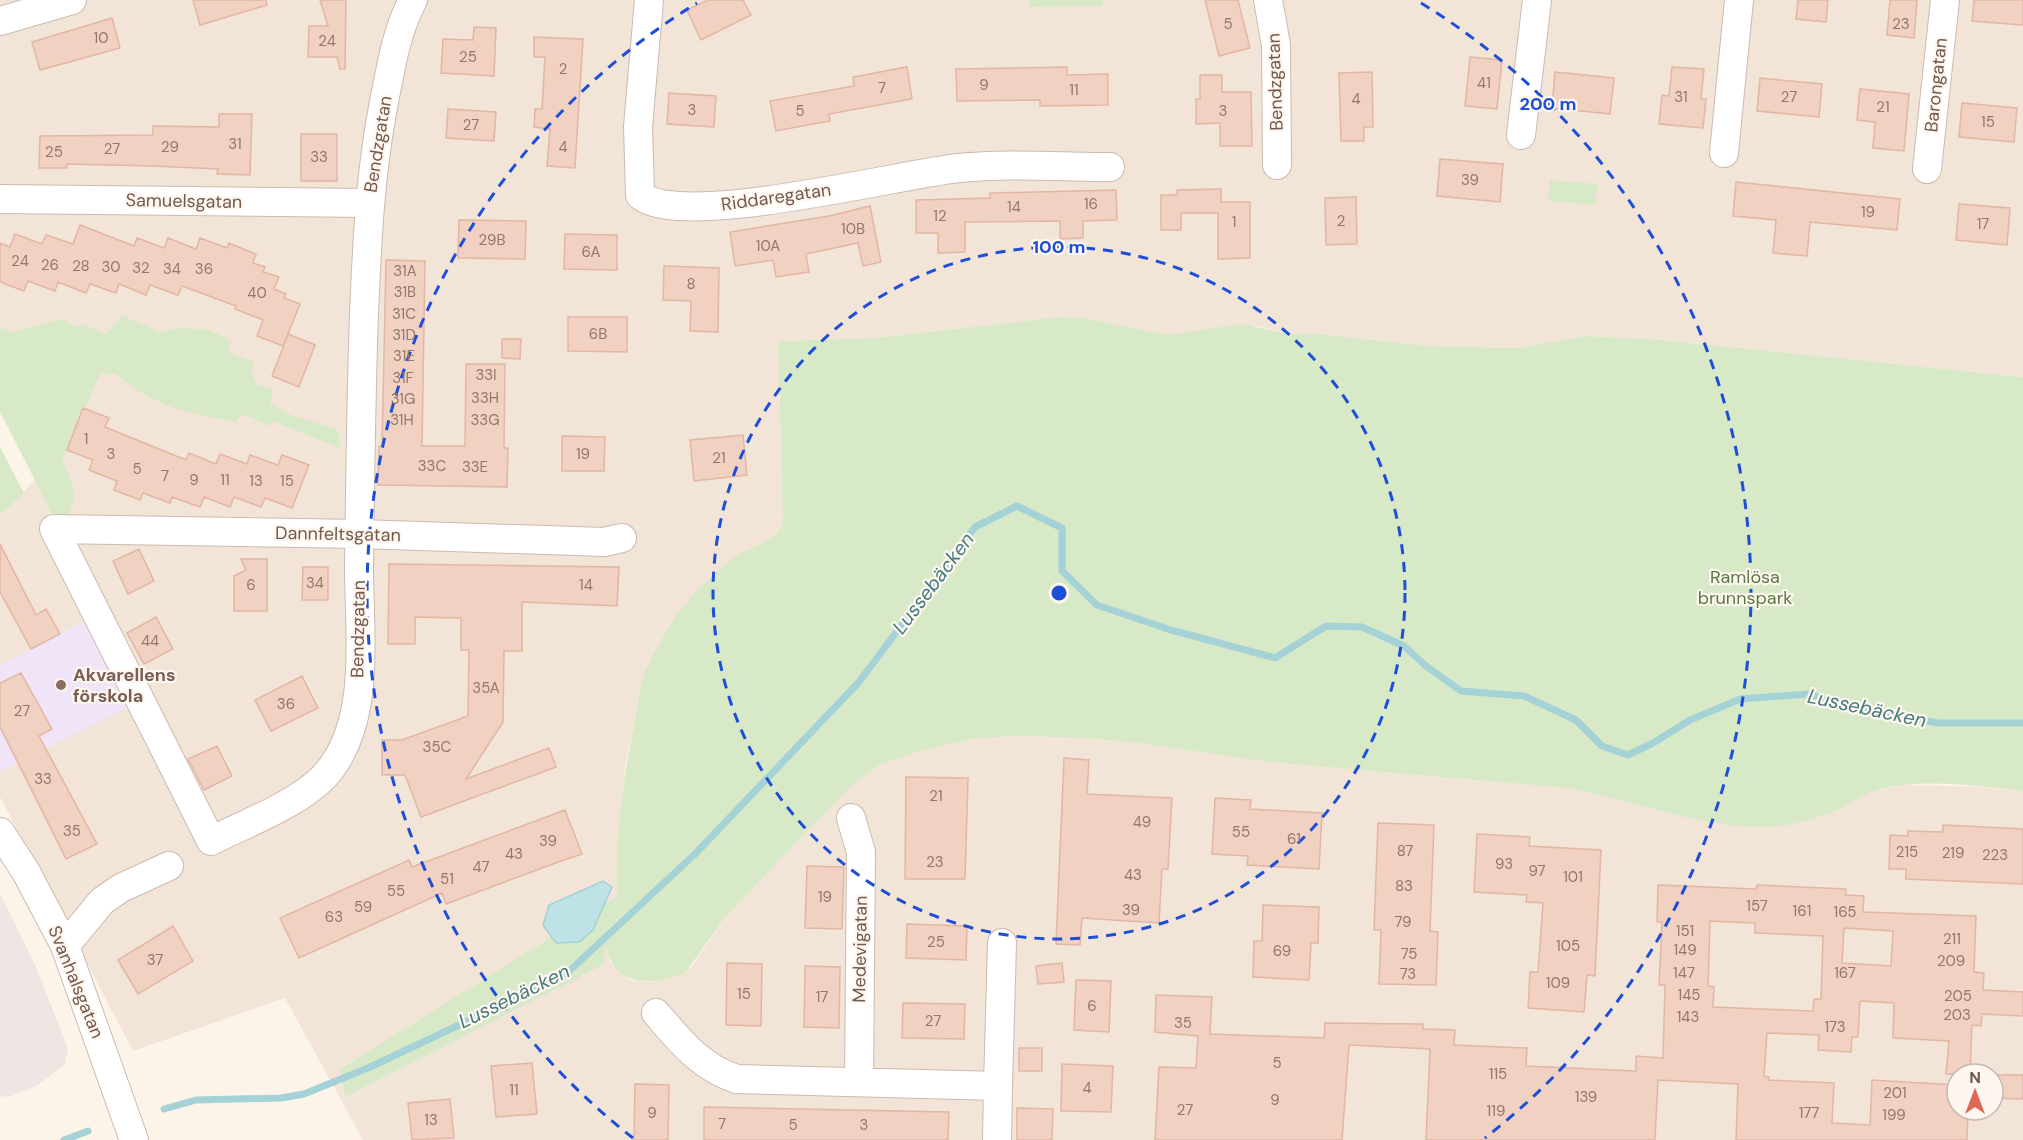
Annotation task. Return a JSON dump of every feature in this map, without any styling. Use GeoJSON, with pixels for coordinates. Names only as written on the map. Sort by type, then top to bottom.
{"type":"FeatureCollection","features":[{"type":"Feature","properties":{"kind":"street"},"geometry":{"type":"LineString","coordinates":[[0,21],[72,0]]}},
{"type":"Feature","properties":{"kind":"street","name":"Bendzgatan"},"geometry":{"type":"LineString","coordinates":[[54,529],[211,841],[311,788],[327,774],[343,750],[354,716],[358,676],[361,401],[369,203],[395,47],[413,0]]}},
{"type":"Feature","properties":{"kind":"street","name":"Riddaregatan"},"geometry":{"type":"LineString","coordinates":[[650,0],[638,163],[640,195],[652,202],[728,206],[962,168],[1110,167]]}},
{"type":"Feature","properties":{"kind":"street","name":"Bendzgatan"},"geometry":{"type":"LineString","coordinates":[[1268,0],[1276,45],[1277,165]]}},
{"type":"Feature","properties":{"kind":"street"},"geometry":{"type":"LineString","coordinates":[[1521,135],[1537,0]]}},
{"type":"Feature","properties":{"kind":"street"},"geometry":{"type":"LineString","coordinates":[[1724,153],[1739,0]]}},
{"type":"Feature","properties":{"kind":"street","name":"Barongatan"},"geometry":{"type":"LineString","coordinates":[[1927,170],[1945,0]]}},
{"type":"Feature","properties":{"kind":"street","name":"Samuelsgatan"},"geometry":{"type":"LineString","coordinates":[[0,199],[369,203]]}},
{"type":"Feature","properties":{"kind":"street","name":"Dannfeltsgatan"},"geometry":{"type":"LineString","coordinates":[[54,529],[360,534],[604,542],[622,538]]}},
{"type":"Feature","properties":{"kind":"street","name":"Medevigatan"},"geometry":{"type":"LineString","coordinates":[[851,818],[861,852],[859,1082]]}},
{"type":"Feature","properties":{"kind":"street","name":"Svanhalsgatan"},"geometry":{"type":"LineString","coordinates":[[0,832],[65,946],[134,1140]]}},
{"type":"Feature","properties":{"kind":"street"},"geometry":{"type":"LineString","coordinates":[[65,946],[102,901],[121,888],[169,866]]}},
{"type":"Feature","properties":{"kind":"street"},"geometry":{"type":"LineString","coordinates":[[996,1140],[1002,943]]}},
{"type":"Feature","properties":{"kind":"street"},"geometry":{"type":"LineString","coordinates":[[657,1013],[683,1044],[707,1066],[737,1079],[998,1086]]}},
{"type":"Feature","properties":{"kind":"shaded area"},"geometry":{"type":"Polygon","coordinates":[[[0,0],[2023,0],[2023,377],[1652,339],[1584,336],[1520,348],[1428,346],[1319,334],[1290,334],[1257,326],[1169,335],[1083,318],[1060,317],[875,338],[778,341],[783,521],[771,540],[737,556],[710,577],[670,626],[643,676],[625,766],[617,896],[340,1069],[345,1097],[606,939],[610,962],[630,980],[650,982],[691,968],[727,915],[853,784],[880,765],[923,750],[973,739],[1014,736],[1087,738],[1146,744],[1267,762],[1566,788],[1611,796],[1707,822],[1740,826],[1845,806],[1872,791],[1903,785],[1981,787],[2023,791],[2023,1140],[363,1140],[285,998],[133,1051],[0,797],[0,515],[35,480],[0,412],[0,0]]]}},
{"type":"Feature","properties":{"kind":"shaded area","name":"Akvarellens förskola"},"geometry":{"type":"Polygon","coordinates":[[[90,618],[132,705],[0,772],[0,665],[90,618]]]}},
{"type":"Feature","properties":{"kind":"shaded area"},"geometry":{"type":"Polygon","coordinates":[[[0,893],[36,967],[68,1049],[65,1064],[36,1086],[9,1097],[0,1096],[0,893]]]}},
{"type":"Feature","properties":{"kind":"green space"},"geometry":{"type":"Polygon","coordinates":[[[1029,0],[1103,0],[1103,6],[1029,7],[1029,0]]]}},
{"type":"Feature","properties":{"kind":"green space"},"geometry":{"type":"Polygon","coordinates":[[[1550,180],[1597,184],[1595,205],[1548,201],[1550,180]]]}},
{"type":"Feature","properties":{"kind":"green space"},"geometry":{"type":"Polygon","coordinates":[[[122,315],[159,332],[180,328],[209,330],[230,340],[228,352],[254,362],[251,372],[258,385],[273,389],[270,403],[291,415],[338,430],[340,448],[273,421],[269,426],[242,414],[236,422],[187,412],[144,394],[116,374],[100,374],[62,460],[73,488],[71,509],[67,517],[53,516],[0,411],[0,327],[12,332],[62,319],[76,327],[81,324],[107,334],[122,315]]]}},
{"type":"Feature","properties":{"kind":"green space","name":"Ramlösa brunnspark"},"geometry":{"type":"Polygon","coordinates":[[[1060,317],[1083,318],[1169,335],[1241,324],[1290,334],[1319,334],[1428,346],[1520,348],[1584,336],[1652,339],[2023,377],[2023,791],[1948,784],[1909,784],[1870,792],[1846,806],[1805,821],[1773,827],[1738,826],[1689,818],[1566,788],[1267,762],[1146,744],[1087,738],[1014,736],[973,739],[923,750],[880,765],[853,784],[727,915],[685,973],[659,980],[635,980],[616,969],[606,944],[603,965],[345,1097],[340,1069],[617,896],[620,813],[643,676],[656,649],[690,599],[736,556],[775,535],[783,521],[778,341],[875,338],[1060,317]]]}},
{"type":"Feature","properties":{"kind":"green space"},"geometry":{"type":"Polygon","coordinates":[[[0,447],[24,493],[0,515],[0,447]]]}},
{"type":"Feature","properties":{"kind":"water"},"geometry":{"type":"Polygon","coordinates":[[[603,881],[612,887],[593,930],[579,942],[556,943],[543,925],[549,905],[603,881]]]}},
{"type":"Feature","properties":{"kind":"building"},"geometry":{"type":"Polygon","coordinates":[[[193,0],[266,0],[267,5],[200,25],[193,0]]]}},
{"type":"Feature","properties":{"kind":"building"},"geometry":{"type":"Polygon","coordinates":[[[320,0],[346,0],[345,69],[340,69],[337,57],[308,57],[309,26],[328,26],[320,0]]]}},
{"type":"Feature","properties":{"kind":"building"},"geometry":{"type":"Polygon","coordinates":[[[708,0],[743,0],[751,15],[701,40],[687,10],[708,0]]]}},
{"type":"Feature","properties":{"kind":"building"},"geometry":{"type":"Polygon","coordinates":[[[1205,0],[1238,0],[1250,48],[1219,56],[1205,0]]]}},
{"type":"Feature","properties":{"kind":"building"},"geometry":{"type":"Polygon","coordinates":[[[1798,0],[1828,0],[1826,22],[1796,19],[1798,0]]]}},
{"type":"Feature","properties":{"kind":"building"},"geometry":{"type":"Polygon","coordinates":[[[1890,0],[1917,0],[1914,38],[1887,35],[1890,0]]]}},
{"type":"Feature","properties":{"kind":"building"},"geometry":{"type":"Polygon","coordinates":[[[1974,0],[2023,0],[2023,25],[1972,21],[1974,0]]]}},
{"type":"Feature","properties":{"kind":"building"},"geometry":{"type":"Polygon","coordinates":[[[112,18],[120,48],[40,70],[32,42],[112,18]]]}},
{"type":"Feature","properties":{"kind":"building"},"geometry":{"type":"Polygon","coordinates":[[[474,27],[496,28],[494,76],[441,73],[443,39],[473,40],[474,27]]]}},
{"type":"Feature","properties":{"kind":"building"},"geometry":{"type":"Polygon","coordinates":[[[534,37],[583,39],[575,168],[547,166],[550,129],[534,127],[535,109],[542,109],[545,57],[534,57],[534,37]]]}},
{"type":"Feature","properties":{"kind":"building"},"geometry":{"type":"Polygon","coordinates":[[[1470,57],[1502,60],[1497,109],[1465,106],[1470,57]]]}},
{"type":"Feature","properties":{"kind":"building"},"geometry":{"type":"Polygon","coordinates":[[[907,67],[912,99],[829,114],[830,121],[776,131],[770,101],[854,86],[853,77],[907,67]]]}},
{"type":"Feature","properties":{"kind":"building"},"geometry":{"type":"Polygon","coordinates":[[[1067,67],[1067,75],[1108,74],[1108,105],[1040,106],[1040,100],[957,101],[956,69],[1067,67]]]}},
{"type":"Feature","properties":{"kind":"building"},"geometry":{"type":"Polygon","coordinates":[[[1672,67],[1704,69],[1701,99],[1706,99],[1703,128],[1659,124],[1662,95],[1669,96],[1672,67]]]}},
{"type":"Feature","properties":{"kind":"building"},"geometry":{"type":"Polygon","coordinates":[[[1372,72],[1373,127],[1364,127],[1364,141],[1341,141],[1339,73],[1372,72]]]}},
{"type":"Feature","properties":{"kind":"building"},"geometry":{"type":"Polygon","coordinates":[[[1555,72],[1614,78],[1610,114],[1552,108],[1555,72]]]}},
{"type":"Feature","properties":{"kind":"building"},"geometry":{"type":"Polygon","coordinates":[[[1200,75],[1222,75],[1222,92],[1251,92],[1252,146],[1220,146],[1220,123],[1196,124],[1196,99],[1200,99],[1200,75]]]}},
{"type":"Feature","properties":{"kind":"building"},"geometry":{"type":"Polygon","coordinates":[[[1760,78],[1822,84],[1819,117],[1757,111],[1760,78]]]}},
{"type":"Feature","properties":{"kind":"building"},"geometry":{"type":"Polygon","coordinates":[[[1860,89],[1909,94],[1904,151],[1873,148],[1875,122],[1857,120],[1860,89]]]}},
{"type":"Feature","properties":{"kind":"building"},"geometry":{"type":"Polygon","coordinates":[[[669,93],[716,96],[714,127],[667,124],[669,93]]]}},
{"type":"Feature","properties":{"kind":"building"},"geometry":{"type":"Polygon","coordinates":[[[1962,103],[2017,108],[2014,142],[1959,137],[1962,103]]]}},
{"type":"Feature","properties":{"kind":"building"},"geometry":{"type":"Polygon","coordinates":[[[448,109],[496,112],[494,141],[446,138],[448,109]]]}},
{"type":"Feature","properties":{"kind":"building"},"geometry":{"type":"Polygon","coordinates":[[[219,114],[252,114],[250,175],[217,174],[218,169],[152,166],[67,164],[67,168],[39,168],[40,136],[153,135],[153,126],[219,127],[219,114]]]}},
{"type":"Feature","properties":{"kind":"building"},"geometry":{"type":"Polygon","coordinates":[[[301,134],[337,134],[337,181],[301,181],[301,134]]]}},
{"type":"Feature","properties":{"kind":"building"},"geometry":{"type":"Polygon","coordinates":[[[1440,159],[1503,164],[1500,202],[1437,196],[1440,159]]]}},
{"type":"Feature","properties":{"kind":"building"},"geometry":{"type":"Polygon","coordinates":[[[1736,182],[1900,199],[1897,230],[1810,222],[1807,256],[1773,253],[1776,220],[1733,216],[1736,182]]]}},
{"type":"Feature","properties":{"kind":"building"},"geometry":{"type":"Polygon","coordinates":[[[1221,189],[1221,202],[1250,202],[1250,258],[1218,259],[1218,213],[1181,213],[1181,230],[1161,230],[1161,195],[1177,195],[1177,190],[1221,189]]]}},
{"type":"Feature","properties":{"kind":"building"},"geometry":{"type":"Polygon","coordinates":[[[1116,190],[1117,220],[1083,221],[1083,238],[1060,239],[1060,221],[965,222],[965,252],[938,253],[938,233],[916,233],[916,200],[990,198],[990,193],[1116,190]]]}},
{"type":"Feature","properties":{"kind":"building"},"geometry":{"type":"Polygon","coordinates":[[[1356,197],[1357,244],[1326,245],[1325,198],[1356,197]]]}},
{"type":"Feature","properties":{"kind":"building"},"geometry":{"type":"Polygon","coordinates":[[[1959,204],[2010,208],[2007,245],[1956,240],[1959,204]]]}},
{"type":"Feature","properties":{"kind":"building"},"geometry":{"type":"Polygon","coordinates":[[[870,206],[881,262],[863,266],[858,243],[806,254],[809,272],[776,277],[773,260],[735,266],[730,232],[829,216],[870,206]]]}},
{"type":"Feature","properties":{"kind":"building"},"geometry":{"type":"Polygon","coordinates":[[[459,220],[526,221],[525,259],[458,258],[459,220]]]}},
{"type":"Feature","properties":{"kind":"building"},"geometry":{"type":"Polygon","coordinates":[[[80,225],[134,246],[137,238],[164,248],[168,238],[196,249],[200,238],[227,248],[229,243],[256,254],[253,263],[265,267],[263,272],[279,277],[274,289],[286,294],[284,298],[300,304],[283,346],[257,336],[263,320],[235,309],[236,306],[182,286],[178,295],[150,285],[146,295],[119,284],[116,293],[90,284],[86,293],[58,282],[55,291],[28,281],[24,291],[0,282],[0,243],[10,247],[15,234],[42,244],[46,235],[73,244],[80,225]]]}},
{"type":"Feature","properties":{"kind":"building"},"geometry":{"type":"Polygon","coordinates":[[[565,234],[617,235],[617,270],[564,269],[565,234]]]}},
{"type":"Feature","properties":{"kind":"building"},"geometry":{"type":"Polygon","coordinates":[[[386,260],[425,261],[422,446],[465,446],[466,364],[505,364],[504,448],[508,448],[507,487],[378,485],[379,446],[382,446],[386,260]]]}},
{"type":"Feature","properties":{"kind":"building"},"geometry":{"type":"Polygon","coordinates":[[[664,266],[719,268],[718,332],[690,331],[691,301],[663,300],[664,266]]]}},
{"type":"Feature","properties":{"kind":"building"},"geometry":{"type":"Polygon","coordinates":[[[568,317],[627,317],[627,352],[568,351],[568,317]]]}},
{"type":"Feature","properties":{"kind":"building"},"geometry":{"type":"Polygon","coordinates":[[[288,334],[315,345],[299,387],[272,376],[288,334]]]}},
{"type":"Feature","properties":{"kind":"building"},"geometry":{"type":"Polygon","coordinates":[[[502,339],[521,339],[520,359],[502,358],[502,339]]]}},
{"type":"Feature","properties":{"kind":"building"},"geometry":{"type":"Polygon","coordinates":[[[83,408],[109,418],[105,427],[186,460],[189,453],[216,464],[220,454],[247,464],[250,455],[278,465],[282,455],[309,465],[292,508],[265,498],[261,507],[234,497],[230,507],[204,497],[200,507],[172,497],[170,503],[143,493],[140,500],[114,490],[117,481],[89,470],[93,460],[67,450],[83,408]]]}},
{"type":"Feature","properties":{"kind":"building"},"geometry":{"type":"Polygon","coordinates":[[[743,435],[747,475],[694,481],[690,440],[743,435]]]}},
{"type":"Feature","properties":{"kind":"building"},"geometry":{"type":"Polygon","coordinates":[[[562,436],[605,437],[604,471],[562,471],[562,436]]]}},
{"type":"Feature","properties":{"kind":"building"},"geometry":{"type":"Polygon","coordinates":[[[0,544],[36,615],[46,609],[60,634],[31,649],[0,592],[0,544]]]}},
{"type":"Feature","properties":{"kind":"building"},"geometry":{"type":"Polygon","coordinates":[[[139,549],[154,581],[128,594],[113,561],[139,549]]]}},
{"type":"Feature","properties":{"kind":"building"},"geometry":{"type":"Polygon","coordinates":[[[241,559],[267,559],[267,611],[234,611],[234,576],[246,570],[241,559]]]}},
{"type":"Feature","properties":{"kind":"building"},"geometry":{"type":"Polygon","coordinates":[[[389,564],[619,567],[617,606],[522,602],[522,651],[504,651],[503,722],[466,779],[549,748],[556,767],[421,817],[405,775],[382,775],[382,740],[402,740],[468,716],[469,650],[461,650],[461,618],[415,617],[415,644],[388,644],[389,564]]]}},
{"type":"Feature","properties":{"kind":"building"},"geometry":{"type":"Polygon","coordinates":[[[303,567],[328,567],[328,600],[302,600],[303,567]]]}},
{"type":"Feature","properties":{"kind":"building"},"geometry":{"type":"Polygon","coordinates":[[[156,617],[173,649],[144,664],[127,633],[156,617]]]}},
{"type":"Feature","properties":{"kind":"building"},"geometry":{"type":"Polygon","coordinates":[[[21,673],[52,729],[39,736],[97,844],[66,859],[0,727],[0,683],[21,673]]]}},
{"type":"Feature","properties":{"kind":"building"},"geometry":{"type":"Polygon","coordinates":[[[302,676],[318,708],[271,731],[255,700],[302,676]]]}},
{"type":"Feature","properties":{"kind":"building"},"geometry":{"type":"Polygon","coordinates":[[[217,746],[232,776],[204,790],[188,759],[217,746]]]}},
{"type":"Feature","properties":{"kind":"building"},"geometry":{"type":"Polygon","coordinates":[[[1064,758],[1089,760],[1087,794],[1172,798],[1168,869],[1162,869],[1159,923],[1082,918],[1080,945],[1056,944],[1064,758]]]}},
{"type":"Feature","properties":{"kind":"building"},"geometry":{"type":"Polygon","coordinates":[[[906,777],[968,778],[965,879],[905,879],[906,777]]]}},
{"type":"Feature","properties":{"kind":"building"},"geometry":{"type":"Polygon","coordinates":[[[1215,798],[1251,800],[1250,809],[1322,813],[1319,869],[1247,865],[1248,856],[1212,854],[1215,798]]]}},
{"type":"Feature","properties":{"kind":"building"},"geometry":{"type":"Polygon","coordinates":[[[565,810],[582,854],[446,904],[442,893],[299,958],[280,918],[409,860],[412,867],[565,810]]]}},
{"type":"Feature","properties":{"kind":"building"},"geometry":{"type":"Polygon","coordinates":[[[1378,823],[1434,825],[1430,931],[1438,932],[1436,985],[1379,984],[1381,930],[1374,930],[1378,823]]]}},
{"type":"Feature","properties":{"kind":"building"},"geometry":{"type":"Polygon","coordinates":[[[1943,825],[2023,829],[2023,884],[1906,879],[1906,869],[1889,869],[1890,835],[1908,836],[1908,831],[1943,832],[1943,825]]]}},
{"type":"Feature","properties":{"kind":"building"},"geometry":{"type":"Polygon","coordinates":[[[1477,834],[1530,837],[1529,846],[1601,850],[1595,976],[1587,975],[1584,1012],[1528,1008],[1530,972],[1538,972],[1543,903],[1526,902],[1527,895],[1474,892],[1477,834]]]}},
{"type":"Feature","properties":{"kind":"building"},"geometry":{"type":"Polygon","coordinates":[[[807,866],[844,867],[842,929],[805,928],[807,866]]]}},
{"type":"Feature","properties":{"kind":"building"},"geometry":{"type":"Polygon","coordinates":[[[1658,885],[1756,889],[1757,885],[1846,889],[1846,895],[1864,896],[1863,912],[1976,916],[1974,972],[1984,973],[1983,990],[2023,992],[2023,1016],[1982,1014],[1981,1026],[1972,1025],[1970,1062],[1947,1062],[1949,1041],[1893,1038],[1894,1003],[1860,1001],[1858,1037],[1852,1037],[1851,1052],[1818,1050],[1819,1035],[1767,1033],[1764,1076],[1769,1077],[1768,1080],[1834,1083],[1832,1123],[1870,1125],[1872,1080],[1945,1084],[1945,1122],[1968,1122],[1967,1140],[1736,1140],[1738,1084],[1658,1080],[1655,1140],[1426,1140],[1430,1049],[1349,1045],[1342,1140],[1155,1140],[1159,1067],[1196,1068],[1198,1036],[1155,1032],[1156,995],[1212,997],[1210,1034],[1324,1038],[1325,1023],[1423,1024],[1423,1029],[1455,1030],[1454,1045],[1527,1048],[1526,1066],[1636,1071],[1636,1056],[1663,1058],[1665,985],[1659,985],[1662,922],[1657,922],[1658,885]],[[1710,921],[1708,986],[1714,987],[1713,1007],[1813,1011],[1814,999],[1821,999],[1823,936],[1755,933],[1755,923],[1710,921]],[[1844,928],[1842,963],[1891,966],[1893,931],[1844,928]]]}},
{"type":"Feature","properties":{"kind":"building"},"geometry":{"type":"Polygon","coordinates":[[[1263,905],[1319,907],[1318,943],[1311,943],[1309,980],[1253,977],[1254,941],[1262,941],[1263,905]]]}},
{"type":"Feature","properties":{"kind":"building"},"geometry":{"type":"Polygon","coordinates":[[[907,924],[967,926],[966,960],[906,958],[907,924]]]}},
{"type":"Feature","properties":{"kind":"building"},"geometry":{"type":"Polygon","coordinates":[[[173,926],[193,961],[138,994],[118,960],[173,926]]]}},
{"type":"Feature","properties":{"kind":"building"},"geometry":{"type":"Polygon","coordinates":[[[727,963],[762,964],[761,1026],[726,1025],[727,963]]]}},
{"type":"Feature","properties":{"kind":"building"},"geometry":{"type":"Polygon","coordinates":[[[1062,963],[1064,982],[1038,984],[1036,966],[1062,963]]]}},
{"type":"Feature","properties":{"kind":"building"},"geometry":{"type":"Polygon","coordinates":[[[805,966],[840,967],[839,1028],[804,1027],[805,966]]]}},
{"type":"Feature","properties":{"kind":"building"},"geometry":{"type":"Polygon","coordinates":[[[1076,980],[1111,981],[1109,1032],[1074,1030],[1076,980]]]}},
{"type":"Feature","properties":{"kind":"building"},"geometry":{"type":"Polygon","coordinates":[[[903,1003],[965,1004],[964,1039],[902,1038],[903,1003]]]}},
{"type":"Feature","properties":{"kind":"building"},"geometry":{"type":"Polygon","coordinates":[[[1019,1048],[1042,1048],[1042,1071],[1019,1071],[1019,1048]]]}},
{"type":"Feature","properties":{"kind":"building"},"geometry":{"type":"Polygon","coordinates":[[[532,1063],[537,1114],[496,1117],[491,1066],[532,1063]]]}},
{"type":"Feature","properties":{"kind":"building"},"geometry":{"type":"Polygon","coordinates":[[[1062,1064],[1113,1066],[1111,1112],[1061,1111],[1062,1064]]]}},
{"type":"Feature","properties":{"kind":"building"},"geometry":{"type":"Polygon","coordinates":[[[2005,1075],[2023,1075],[2023,1099],[2005,1098],[2005,1075]]]}},
{"type":"Feature","properties":{"kind":"building"},"geometry":{"type":"Polygon","coordinates":[[[635,1084],[669,1085],[668,1140],[634,1140],[635,1084]]]}},
{"type":"Feature","properties":{"kind":"building"},"geometry":{"type":"Polygon","coordinates":[[[450,1099],[454,1138],[412,1140],[408,1103],[450,1099]]]}},
{"type":"Feature","properties":{"kind":"building"},"geometry":{"type":"Polygon","coordinates":[[[704,1107],[949,1112],[948,1140],[704,1140],[704,1107]]]}},
{"type":"Feature","properties":{"kind":"building"},"geometry":{"type":"Polygon","coordinates":[[[1017,1108],[1053,1109],[1052,1140],[1017,1140],[1017,1108]]]}},
{"type":"Feature","properties":{"kind":"waterway","name":"Lussebäcken"},"geometry":{"type":"LineString","coordinates":[[164,1109],[196,1100],[281,1098],[304,1094],[368,1068],[565,975],[696,853],[859,682],[975,527],[1017,506],[1062,528],[1062,571],[1097,605],[1171,630],[1275,658],[1326,626],[1362,627],[1404,646],[1426,666],[1461,691],[1524,696],[1576,720],[1602,746],[1628,755],[1653,743],[1690,720],[1740,699],[1808,694],[1873,713],[1939,723],[2023,723]]}},
{"type":"Feature","properties":{"kind":"waterway","name":"Lussebäcken"},"geometry":{"type":"LineString","coordinates":[[64,1140],[88,1131]]}},
{"type":"Feature","properties":{"kind":"place","name":"Akvarellens förskola"},"geometry":{"type":"Point","coordinates":[61,685]}}]}
